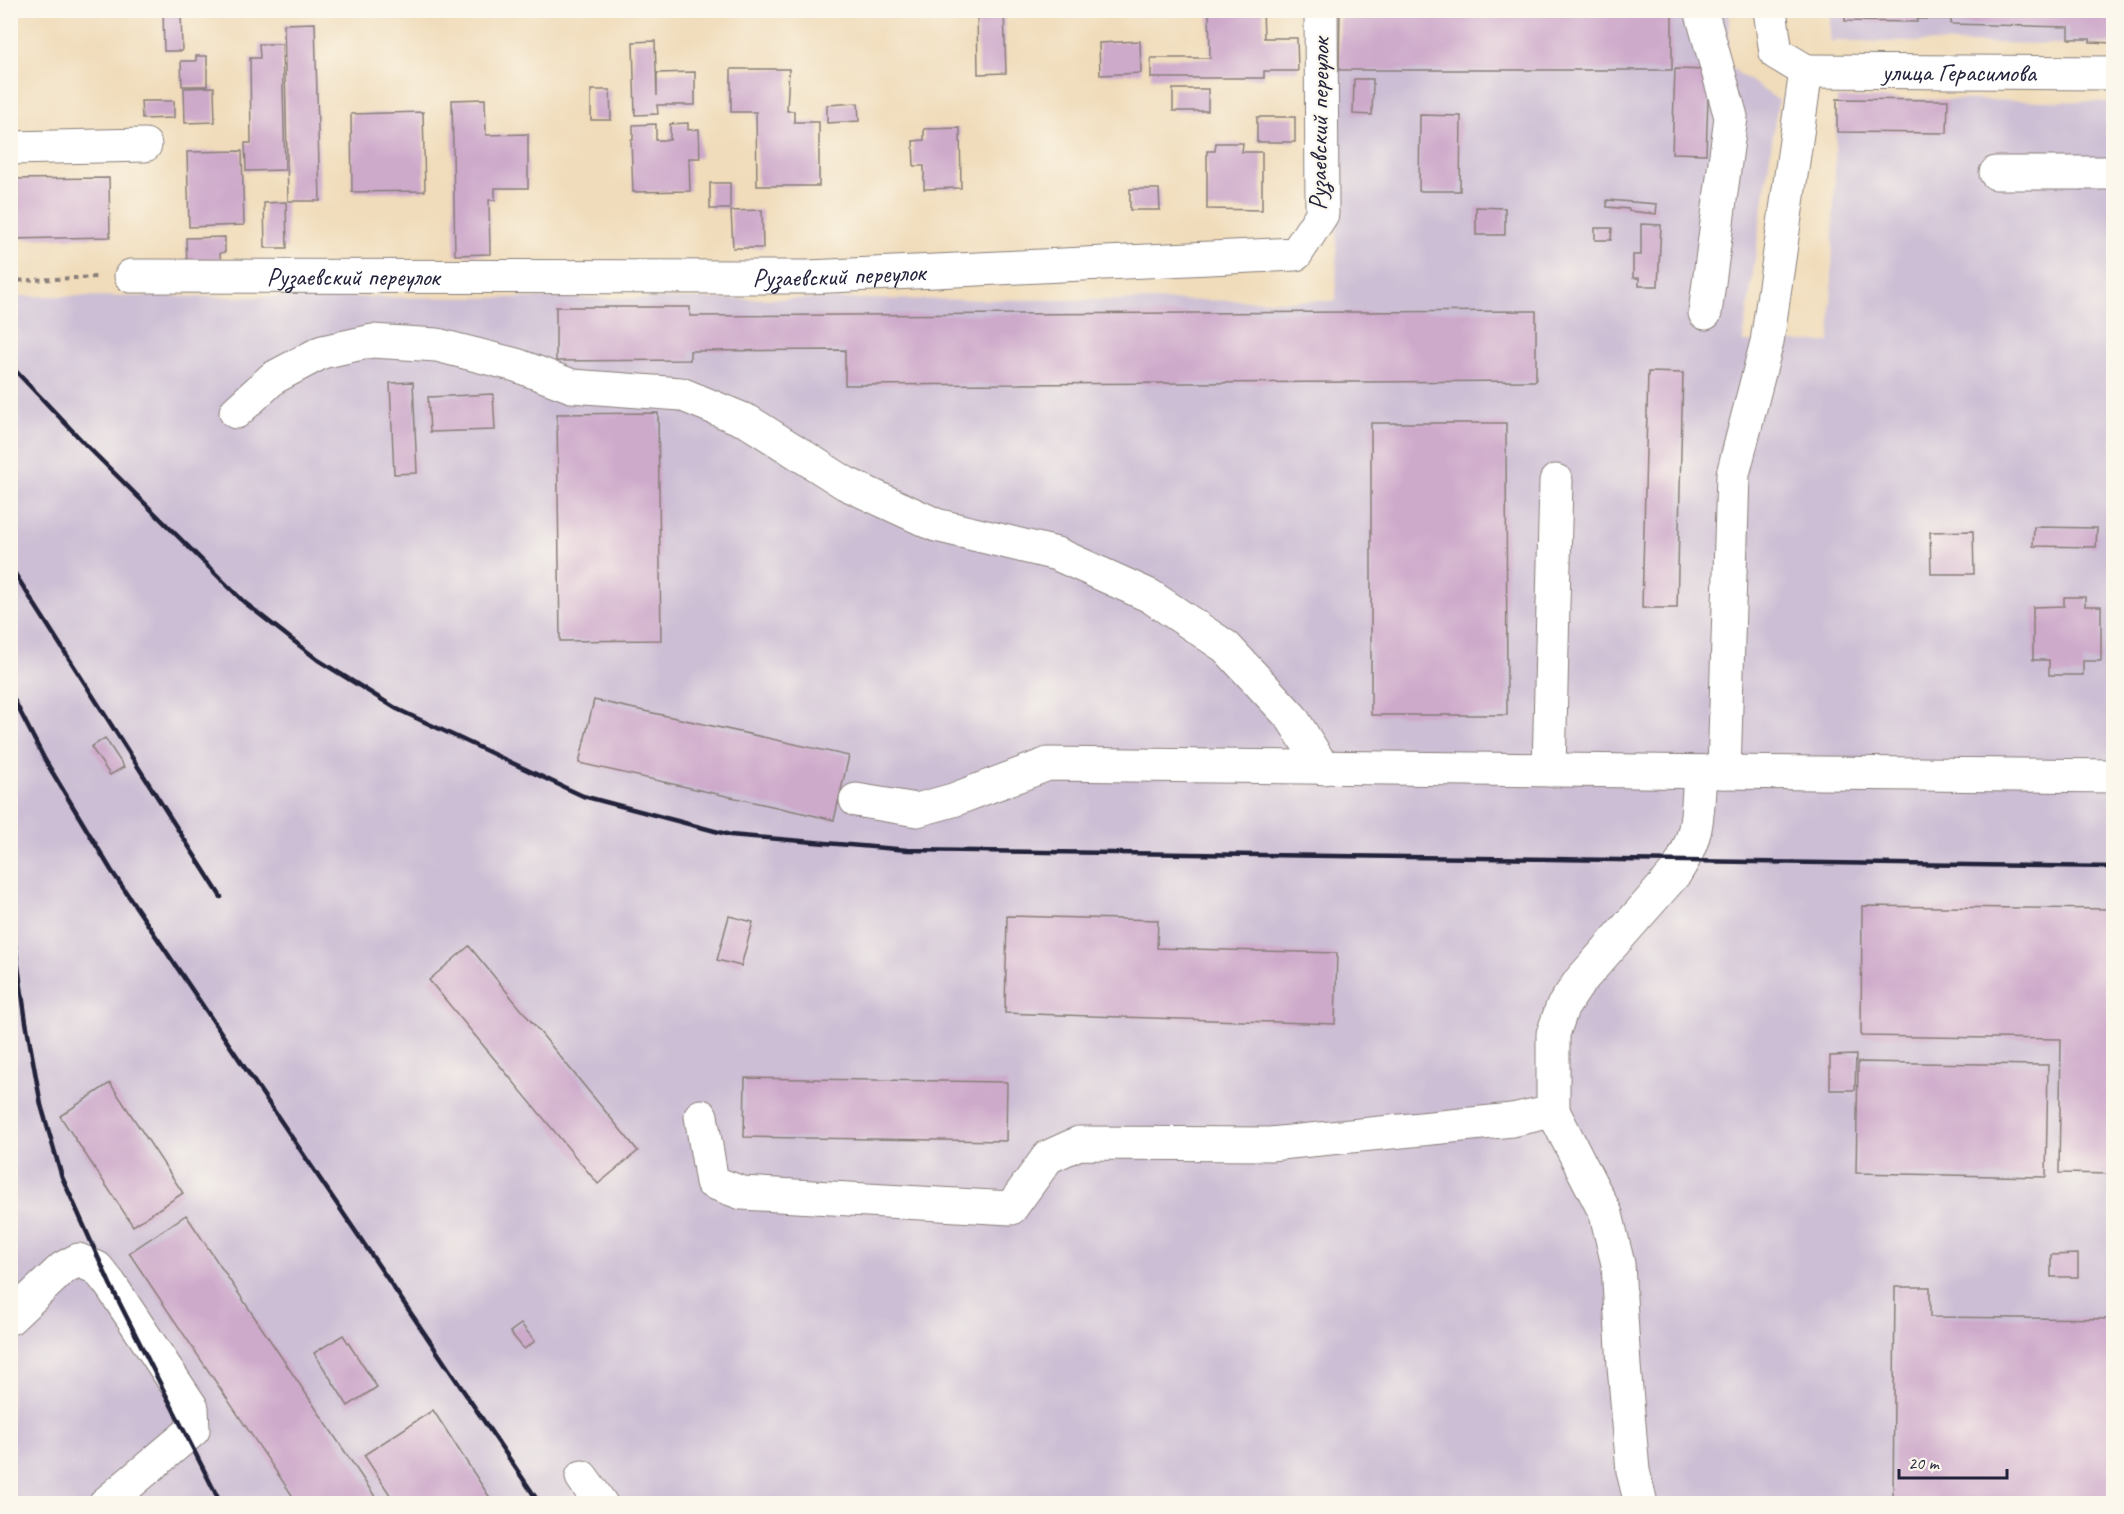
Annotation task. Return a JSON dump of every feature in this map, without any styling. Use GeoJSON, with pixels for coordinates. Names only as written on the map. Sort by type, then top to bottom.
{"type":"FeatureCollection","features":[{"type":"Feature","properties":{"kind":"street","name":"Рузаевский переулок"},"geometry":{"type":"LineString","coordinates":[[131,276],[809,277],[1296,254],[1322,214],[1320,10]]}},
{"type":"Feature","properties":{"kind":"street"},"geometry":{"type":"LineString","coordinates":[[1701,10],[1731,117],[1705,313]]}},
{"type":"Feature","properties":{"kind":"street"},"geometry":{"type":"LineString","coordinates":[[1641,1503],[1633,1471],[1618,1264],[1606,1214],[1553,1111],[1553,1034],[1562,1008],[1580,981],[1676,872],[1691,848],[1712,772],[1733,474],[1767,342],[1806,71],[1776,53],[1770,10]]}},
{"type":"Feature","properties":{"kind":"street","name":"улица Герасимова"},"geometry":{"type":"LineString","coordinates":[[1806,71],[2114,73]]}},
{"type":"Feature","properties":{"kind":"street"},"geometry":{"type":"LineString","coordinates":[[10,148],[145,145]]}},
{"type":"Feature","properties":{"kind":"street"},"geometry":{"type":"LineString","coordinates":[[1996,173],[2114,173]]}},
{"type":"Feature","properties":{"kind":"street"},"geometry":{"type":"LineString","coordinates":[[236,412],[273,378],[322,352],[372,341],[437,345],[516,365],[572,386],[681,394],[749,422],[844,483],[936,525],[1057,554],[1150,596],[1227,647],[1293,718],[1323,768]]}},
{"type":"Feature","properties":{"kind":"street"},"geometry":{"type":"LineString","coordinates":[[1549,770],[1556,481]]}},
{"type":"Feature","properties":{"kind":"street"},"geometry":{"type":"LineString","coordinates":[[856,800],[917,810],[953,801],[1048,764],[2114,776]]}},
{"type":"Feature","properties":{"kind":"street"},"geometry":{"type":"LineString","coordinates":[[701,1116],[712,1182],[742,1193],[1011,1208],[1048,1157],[1079,1143],[1270,1144],[1512,1120],[1553,1111]]}},
{"type":"Feature","properties":{"kind":"street"},"geometry":{"type":"LineString","coordinates":[[10,1318],[63,1268],[78,1260],[97,1268],[192,1408],[194,1430],[105,1503]]}},
{"type":"Feature","properties":{"kind":"street"},"geometry":{"type":"LineString","coordinates":[[582,1477],[601,1503]]}},
{"type":"Feature","properties":{"kind":"path"},"geometry":{"type":"LineString","coordinates":[[10,281],[131,276]]}},
{"type":"Feature","properties":{"kind":"shaded area"},"geometry":{"type":"Polygon","coordinates":[[[1730,10],[1727,65],[1778,100],[1743,342],[1830,342],[1837,98],[2113,102],[2113,1503],[11,1504],[11,296],[1336,301],[1340,11],[1730,10]]]}},
{"type":"Feature","properties":{"kind":"shaded area"},"geometry":{"type":"Polygon","coordinates":[[[1830,11],[2113,11],[2113,45],[1830,41],[1830,11]]]}},
{"type":"Feature","properties":{"kind":"building"},"geometry":{"type":"Polygon","coordinates":[[[163,10],[181,10],[182,51],[164,51],[163,10]]]}},
{"type":"Feature","properties":{"kind":"building"},"geometry":{"type":"Polygon","coordinates":[[[977,10],[1004,10],[1006,73],[978,74],[977,10]]]}},
{"type":"Feature","properties":{"kind":"building"},"geometry":{"type":"Polygon","coordinates":[[[1209,10],[1263,10],[1264,38],[1297,38],[1298,71],[1264,71],[1264,78],[1151,78],[1151,58],[1210,58],[1209,10]]]}},
{"type":"Feature","properties":{"kind":"building"},"geometry":{"type":"Polygon","coordinates":[[[1340,10],[1672,10],[1672,70],[1339,70],[1340,10]]]}},
{"type":"Feature","properties":{"kind":"building"},"geometry":{"type":"Polygon","coordinates":[[[1845,10],[2114,10],[2114,43],[2090,42],[2090,39],[2069,39],[2069,27],[1951,24],[1951,19],[1917,19],[1917,22],[1845,21],[1845,10]]]}},
{"type":"Feature","properties":{"kind":"building"},"geometry":{"type":"Polygon","coordinates":[[[315,23],[320,201],[288,201],[284,24],[315,23]]]}},
{"type":"Feature","properties":{"kind":"building"},"geometry":{"type":"Polygon","coordinates":[[[655,41],[657,96],[657,73],[695,72],[695,105],[657,105],[658,114],[635,115],[633,42],[655,41]]]}},
{"type":"Feature","properties":{"kind":"building"},"geometry":{"type":"Polygon","coordinates":[[[1140,41],[1141,73],[1100,75],[1099,43],[1140,41]]]}},
{"type":"Feature","properties":{"kind":"building"},"geometry":{"type":"Polygon","coordinates":[[[259,44],[282,44],[285,170],[246,171],[245,143],[251,143],[250,58],[260,58],[259,44]]]}},
{"type":"Feature","properties":{"kind":"building"},"geometry":{"type":"Polygon","coordinates":[[[196,56],[207,56],[207,86],[182,86],[181,61],[196,61],[196,56]]]}},
{"type":"Feature","properties":{"kind":"building"},"geometry":{"type":"Polygon","coordinates":[[[731,69],[789,69],[787,111],[794,111],[794,122],[819,122],[819,186],[757,186],[756,112],[731,112],[731,69]]]}},
{"type":"Feature","properties":{"kind":"building"},"geometry":{"type":"Polygon","coordinates":[[[1675,69],[1709,70],[1706,154],[1672,153],[1675,69]]]}},
{"type":"Feature","properties":{"kind":"building"},"geometry":{"type":"Polygon","coordinates":[[[1354,79],[1373,79],[1372,115],[1353,114],[1354,79]]]}},
{"type":"Feature","properties":{"kind":"building"},"geometry":{"type":"Polygon","coordinates":[[[214,87],[215,122],[185,123],[184,88],[214,87]]]}},
{"type":"Feature","properties":{"kind":"building"},"geometry":{"type":"Polygon","coordinates":[[[1173,89],[1208,89],[1208,111],[1173,111],[1173,89]]]}},
{"type":"Feature","properties":{"kind":"building"},"geometry":{"type":"Polygon","coordinates":[[[591,90],[610,90],[611,120],[591,120],[591,90]]]}},
{"type":"Feature","properties":{"kind":"building"},"geometry":{"type":"Polygon","coordinates":[[[485,99],[486,135],[528,134],[528,188],[495,188],[495,200],[489,200],[490,254],[455,255],[452,100],[485,99]]]}},
{"type":"Feature","properties":{"kind":"building"},"geometry":{"type":"Polygon","coordinates":[[[1837,99],[1948,100],[1947,133],[1837,132],[1837,99]]]}},
{"type":"Feature","properties":{"kind":"building"},"geometry":{"type":"Polygon","coordinates":[[[141,101],[174,101],[174,118],[142,119],[141,101]]]}},
{"type":"Feature","properties":{"kind":"building"},"geometry":{"type":"Polygon","coordinates":[[[858,103],[859,121],[827,123],[827,105],[858,103]]]}},
{"type":"Feature","properties":{"kind":"building"},"geometry":{"type":"Polygon","coordinates":[[[423,112],[425,191],[352,192],[351,114],[423,112]]]}},
{"type":"Feature","properties":{"kind":"building"},"geometry":{"type":"Polygon","coordinates":[[[1420,115],[1461,116],[1460,191],[1419,191],[1420,115]]]}},
{"type":"Feature","properties":{"kind":"building"},"geometry":{"type":"Polygon","coordinates":[[[1257,117],[1295,117],[1295,142],[1257,142],[1257,117]]]}},
{"type":"Feature","properties":{"kind":"building"},"geometry":{"type":"Polygon","coordinates":[[[688,123],[688,130],[699,129],[700,158],[689,158],[690,191],[633,192],[631,140],[633,140],[633,125],[656,124],[656,140],[670,140],[670,124],[688,123]]]}},
{"type":"Feature","properties":{"kind":"building"},"geometry":{"type":"Polygon","coordinates":[[[960,128],[961,188],[924,189],[924,166],[914,166],[913,141],[924,140],[924,129],[960,128]]]}},
{"type":"Feature","properties":{"kind":"building"},"geometry":{"type":"Polygon","coordinates":[[[1216,143],[1243,143],[1242,152],[1262,152],[1262,210],[1207,209],[1207,151],[1215,151],[1216,143]]]}},
{"type":"Feature","properties":{"kind":"building"},"geometry":{"type":"Polygon","coordinates":[[[242,151],[244,225],[189,227],[187,152],[242,151]]]}},
{"type":"Feature","properties":{"kind":"building"},"geometry":{"type":"Polygon","coordinates":[[[109,178],[110,237],[10,239],[10,179],[109,178]]]}},
{"type":"Feature","properties":{"kind":"building"},"geometry":{"type":"Polygon","coordinates":[[[710,183],[730,183],[730,209],[710,209],[710,183]]]}},
{"type":"Feature","properties":{"kind":"building"},"geometry":{"type":"Polygon","coordinates":[[[1130,189],[1159,189],[1160,210],[1130,210],[1130,189]]]}},
{"type":"Feature","properties":{"kind":"building"},"geometry":{"type":"Polygon","coordinates":[[[1607,200],[1657,204],[1656,214],[1607,207],[1607,200]]]}},
{"type":"Feature","properties":{"kind":"building"},"geometry":{"type":"Polygon","coordinates":[[[286,202],[287,248],[265,248],[264,203],[286,202]]]}},
{"type":"Feature","properties":{"kind":"building"},"geometry":{"type":"Polygon","coordinates":[[[1476,207],[1505,208],[1505,235],[1476,235],[1476,207]]]}},
{"type":"Feature","properties":{"kind":"building"},"geometry":{"type":"Polygon","coordinates":[[[762,210],[763,248],[733,248],[731,211],[762,210]]]}},
{"type":"Feature","properties":{"kind":"building"},"geometry":{"type":"Polygon","coordinates":[[[1641,224],[1661,225],[1658,286],[1639,286],[1639,278],[1633,278],[1633,255],[1641,255],[1641,224]]]}},
{"type":"Feature","properties":{"kind":"building"},"geometry":{"type":"Polygon","coordinates":[[[1595,228],[1612,228],[1611,240],[1595,240],[1595,228]]]}},
{"type":"Feature","properties":{"kind":"building"},"geometry":{"type":"Polygon","coordinates":[[[225,237],[225,252],[220,253],[221,266],[187,266],[186,238],[225,237]]]}},
{"type":"Feature","properties":{"kind":"building"},"geometry":{"type":"Polygon","coordinates":[[[556,307],[690,307],[690,316],[1536,311],[1536,381],[845,385],[845,350],[690,351],[690,360],[556,361],[556,307]]]}},
{"type":"Feature","properties":{"kind":"building"},"geometry":{"type":"Polygon","coordinates":[[[1648,372],[1683,373],[1677,608],[1642,608],[1648,372]]]}},
{"type":"Feature","properties":{"kind":"building"},"geometry":{"type":"Polygon","coordinates":[[[413,382],[417,473],[394,474],[390,383],[413,382]]]}},
{"type":"Feature","properties":{"kind":"building"},"geometry":{"type":"Polygon","coordinates":[[[493,394],[495,430],[430,432],[428,397],[493,394]]]}},
{"type":"Feature","properties":{"kind":"building"},"geometry":{"type":"Polygon","coordinates":[[[658,413],[661,640],[560,641],[557,414],[658,413]]]}},
{"type":"Feature","properties":{"kind":"building"},"geometry":{"type":"Polygon","coordinates":[[[1371,423],[1506,423],[1507,715],[1371,715],[1371,423]]]}},
{"type":"Feature","properties":{"kind":"building"},"geometry":{"type":"Polygon","coordinates":[[[2034,527],[2097,528],[2096,547],[2033,546],[2034,527]]]}},
{"type":"Feature","properties":{"kind":"building"},"geometry":{"type":"Polygon","coordinates":[[[1973,531],[1974,574],[1931,574],[1930,532],[1973,531]]]}},
{"type":"Feature","properties":{"kind":"building"},"geometry":{"type":"Polygon","coordinates":[[[2064,597],[2085,597],[2085,606],[2101,606],[2101,661],[2083,661],[2083,675],[2049,675],[2049,660],[2033,660],[2033,607],[2064,606],[2064,597]]]}},
{"type":"Feature","properties":{"kind":"building"},"geometry":{"type":"Polygon","coordinates":[[[594,700],[849,756],[834,820],[579,763],[594,700]]]}},
{"type":"Feature","properties":{"kind":"building"},"geometry":{"type":"Polygon","coordinates":[[[105,738],[124,767],[110,775],[91,747],[105,738]]]}},
{"type":"Feature","properties":{"kind":"building"},"geometry":{"type":"Polygon","coordinates":[[[1862,906],[2114,909],[2114,1174],[2059,1173],[2061,1039],[1861,1036],[1862,906]]]}},
{"type":"Feature","properties":{"kind":"building"},"geometry":{"type":"Polygon","coordinates":[[[729,916],[753,922],[741,966],[717,960],[729,916]]]}},
{"type":"Feature","properties":{"kind":"building"},"geometry":{"type":"Polygon","coordinates":[[[1007,916],[1158,920],[1157,948],[1337,953],[1335,1024],[1005,1013],[1007,916]]]}},
{"type":"Feature","properties":{"kind":"building"},"geometry":{"type":"Polygon","coordinates":[[[469,946],[638,1151],[598,1184],[429,980],[469,946]]]}},
{"type":"Feature","properties":{"kind":"building"},"geometry":{"type":"Polygon","coordinates":[[[1856,1055],[1855,1090],[1830,1090],[1830,1056],[1856,1055]]]}},
{"type":"Feature","properties":{"kind":"building"},"geometry":{"type":"Polygon","coordinates":[[[1858,1062],[2048,1065],[2046,1177],[1856,1173],[1858,1062]]]}},
{"type":"Feature","properties":{"kind":"building"},"geometry":{"type":"Polygon","coordinates":[[[745,1078],[1007,1082],[1006,1141],[744,1137],[745,1078]]]}},
{"type":"Feature","properties":{"kind":"building"},"geometry":{"type":"Polygon","coordinates":[[[110,1083],[183,1193],[133,1226],[60,1116],[110,1083]]]}},
{"type":"Feature","properties":{"kind":"building"},"geometry":{"type":"Polygon","coordinates":[[[186,1215],[380,1504],[298,1504],[129,1253],[186,1215]]]}},
{"type":"Feature","properties":{"kind":"building"},"geometry":{"type":"Polygon","coordinates":[[[2078,1254],[2078,1277],[2051,1277],[2051,1255],[2078,1254]]]}},
{"type":"Feature","properties":{"kind":"building"},"geometry":{"type":"Polygon","coordinates":[[[1895,1287],[1930,1287],[1930,1317],[2114,1319],[2114,1504],[1893,1504],[1895,1287]]]}},
{"type":"Feature","properties":{"kind":"building"},"geometry":{"type":"Polygon","coordinates":[[[521,1324],[535,1341],[524,1349],[510,1332],[521,1324]]]}},
{"type":"Feature","properties":{"kind":"building"},"geometry":{"type":"Polygon","coordinates":[[[343,1335],[377,1387],[348,1406],[314,1353],[343,1335]]]}},
{"type":"Feature","properties":{"kind":"building"},"geometry":{"type":"Polygon","coordinates":[[[433,1410],[494,1504],[396,1504],[364,1455],[433,1410]]]}},
{"type":"Feature","properties":{"kind":"railway"},"geometry":{"type":"LineString","coordinates":[[10,365],[85,444],[244,602],[318,660],[397,709],[583,796],[730,835],[908,850],[2114,867]]}},
{"type":"Feature","properties":{"kind":"railway"},"geometry":{"type":"LineString","coordinates":[[10,566],[221,897]]}},
{"type":"Feature","properties":{"kind":"railway"},"geometry":{"type":"LineString","coordinates":[[10,692],[45,760],[111,870],[540,1504]]}},
{"type":"Feature","properties":{"kind":"railway"},"geometry":{"type":"LineString","coordinates":[[10,910],[41,1105],[62,1177],[110,1284],[221,1504]]}}]}
